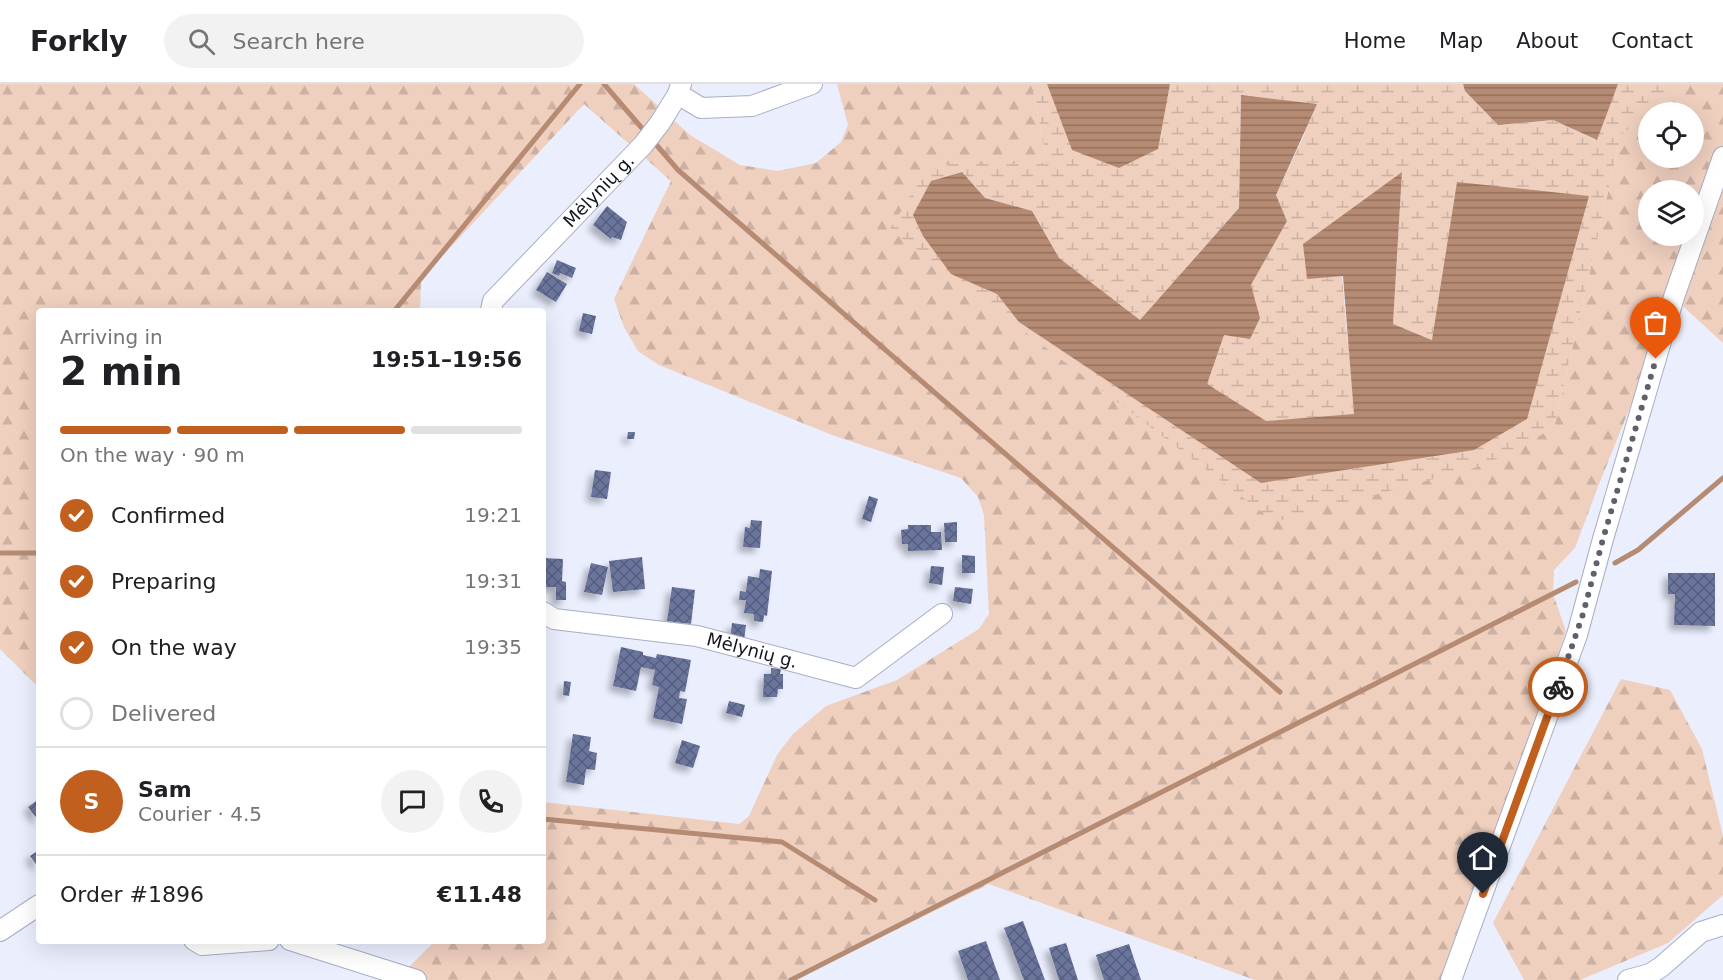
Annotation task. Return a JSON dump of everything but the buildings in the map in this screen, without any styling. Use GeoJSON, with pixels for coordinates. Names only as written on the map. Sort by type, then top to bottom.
{"type":"FeatureCollection","features":[{"type":"Feature","properties":{"kind":"street"},"geometry":{"type":"LineString","coordinates":[[679,89],[701,108],[752,106],[812,84]]}},
{"type":"Feature","properties":{"kind":"street","name":"Mėlynių g."},"geometry":{"type":"LineString","coordinates":[[491,308],[493,301],[643,145],[660,123],[679,89]]}},
{"type":"Feature","properties":{"kind":"street"},"geometry":{"type":"LineString","coordinates":[[1451,980],[1577,635],[1674,297],[1723,157]]}},
{"type":"Feature","properties":{"kind":"street","name":"Mėlynių g."},"geometry":{"type":"LineString","coordinates":[[546,614],[554,619],[697,636],[856,678],[942,614]]}},
{"type":"Feature","properties":{"kind":"street"},"geometry":{"type":"LineString","coordinates":[[0,931],[36,907]]}},
{"type":"Feature","properties":{"kind":"street"},"geometry":{"type":"LineString","coordinates":[[1628,980],[1650,974],[1701,932],[1723,925]]}},
{"type":"Feature","properties":{"kind":"street"},"geometry":{"type":"LineString","coordinates":[[200,944],[215,944]]}},
{"type":"Feature","properties":{"kind":"street"},"geometry":{"type":"LineString","coordinates":[[303,944],[416,980]]}},
{"type":"Feature","properties":{"kind":"green space"},"geometry":{"type":"Polygon","coordinates":[[[0,84],[634,84],[690,135],[740,165],[778,171],[816,163],[841,142],[848,125],[837,84],[1032,84],[1047,163],[931,165],[1554,428],[1621,135],[1638,121],[1638,168],[1704,168],[1704,102],[1663,102],[1686,84],[1723,84],[1723,343],[1674,298],[1575,548],[1554,570],[1553,594],[1566,631],[1450,980],[1255,980],[989,884],[794,980],[396,980],[431,944],[546,944],[546,802],[739,824],[749,816],[777,755],[793,734],[826,706],[897,680],[979,629],[989,614],[984,515],[978,497],[961,478],[832,435],[659,365],[638,351],[624,327],[614,299],[671,181],[584,104],[421,279],[420,308],[36,308],[36,685],[0,649],[0,84]]]}},
{"type":"Feature","properties":{"kind":"green space"},"geometry":{"type":"Polygon","coordinates":[[[1032,84],[1047,84],[1165,109],[1170,84],[1463,84],[1465,91],[1498,125],[1553,120],[1596,140],[1618,84],[1686,84],[1663,102],[1638,102],[1638,122],[1621,135],[1554,428],[1485,465],[1275,522],[890,229],[930,164],[1047,163],[1032,84]],[[1241,95],[1239,208],[1140,320],[1059,258],[1032,211],[985,198],[961,172],[931,181],[951,274],[997,294],[1019,322],[1261,483],[1474,450],[1457,183],[1433,340],[1393,324],[1402,173],[1342,276],[1354,414],[1266,421],[1206,384],[1224,335],[1250,339],[1260,318],[1251,285],[1287,221],[1276,195],[1305,133],[1241,95]]]}},
{"type":"Feature","properties":{"kind":"green space"},"geometry":{"type":"Polygon","coordinates":[[[1621,679],[1670,690],[1702,749],[1723,836],[1723,895],[1668,943],[1580,980],[1524,980],[1493,923],[1621,679]]]}},
{"type":"Feature","properties":{"kind":"shaded area"},"geometry":{"type":"Polygon","coordinates":[[[1047,84],[1170,84],[1158,149],[1119,168],[1072,150],[1047,84]]]}},
{"type":"Feature","properties":{"kind":"shaded area"},"geometry":{"type":"Polygon","coordinates":[[[1463,84],[1618,84],[1597,140],[1553,120],[1498,125],[1465,91],[1463,84]]]}},
{"type":"Feature","properties":{"kind":"shaded area"},"geometry":{"type":"Polygon","coordinates":[[[1241,95],[1317,104],[1276,195],[1287,221],[1251,285],[1260,318],[1250,339],[1224,335],[1207,384],[1266,421],[1354,414],[1343,276],[1307,279],[1303,244],[1402,172],[1393,324],[1432,340],[1457,182],[1589,196],[1527,419],[1474,450],[1261,483],[1019,322],[997,294],[951,274],[923,236],[913,215],[931,181],[962,172],[985,198],[1032,211],[1059,258],[1140,320],[1239,208],[1241,95]]]}},
{"type":"Feature","properties":{"kind":"waterway"},"geometry":{"type":"LineString","coordinates":[[397,308],[580,84]]}},
{"type":"Feature","properties":{"kind":"waterway"},"geometry":{"type":"LineString","coordinates":[[604,84],[678,170],[1280,692]]}},
{"type":"Feature","properties":{"kind":"waterway"},"geometry":{"type":"LineString","coordinates":[[1615,563],[1638,550],[1723,478]]}},
{"type":"Feature","properties":{"kind":"waterway"},"geometry":{"type":"LineString","coordinates":[[0,553],[36,553]]}},
{"type":"Feature","properties":{"kind":"waterway"},"geometry":{"type":"LineString","coordinates":[[791,980],[1576,582]]}},
{"type":"Feature","properties":{"kind":"waterway"},"geometry":{"type":"LineString","coordinates":[[546,819],[782,842],[875,900]]}},
{"type":"Feature","properties":{"kind":"way so far"},"geometry":{"type":"LineString","coordinates":[[1558,687],[1590,593],[1603,539],[1656,359]]}},
{"type":"Feature","properties":{"kind":"route"},"geometry":{"type":"LineString","coordinates":[[1483,894],[1558,687]]}}]}
